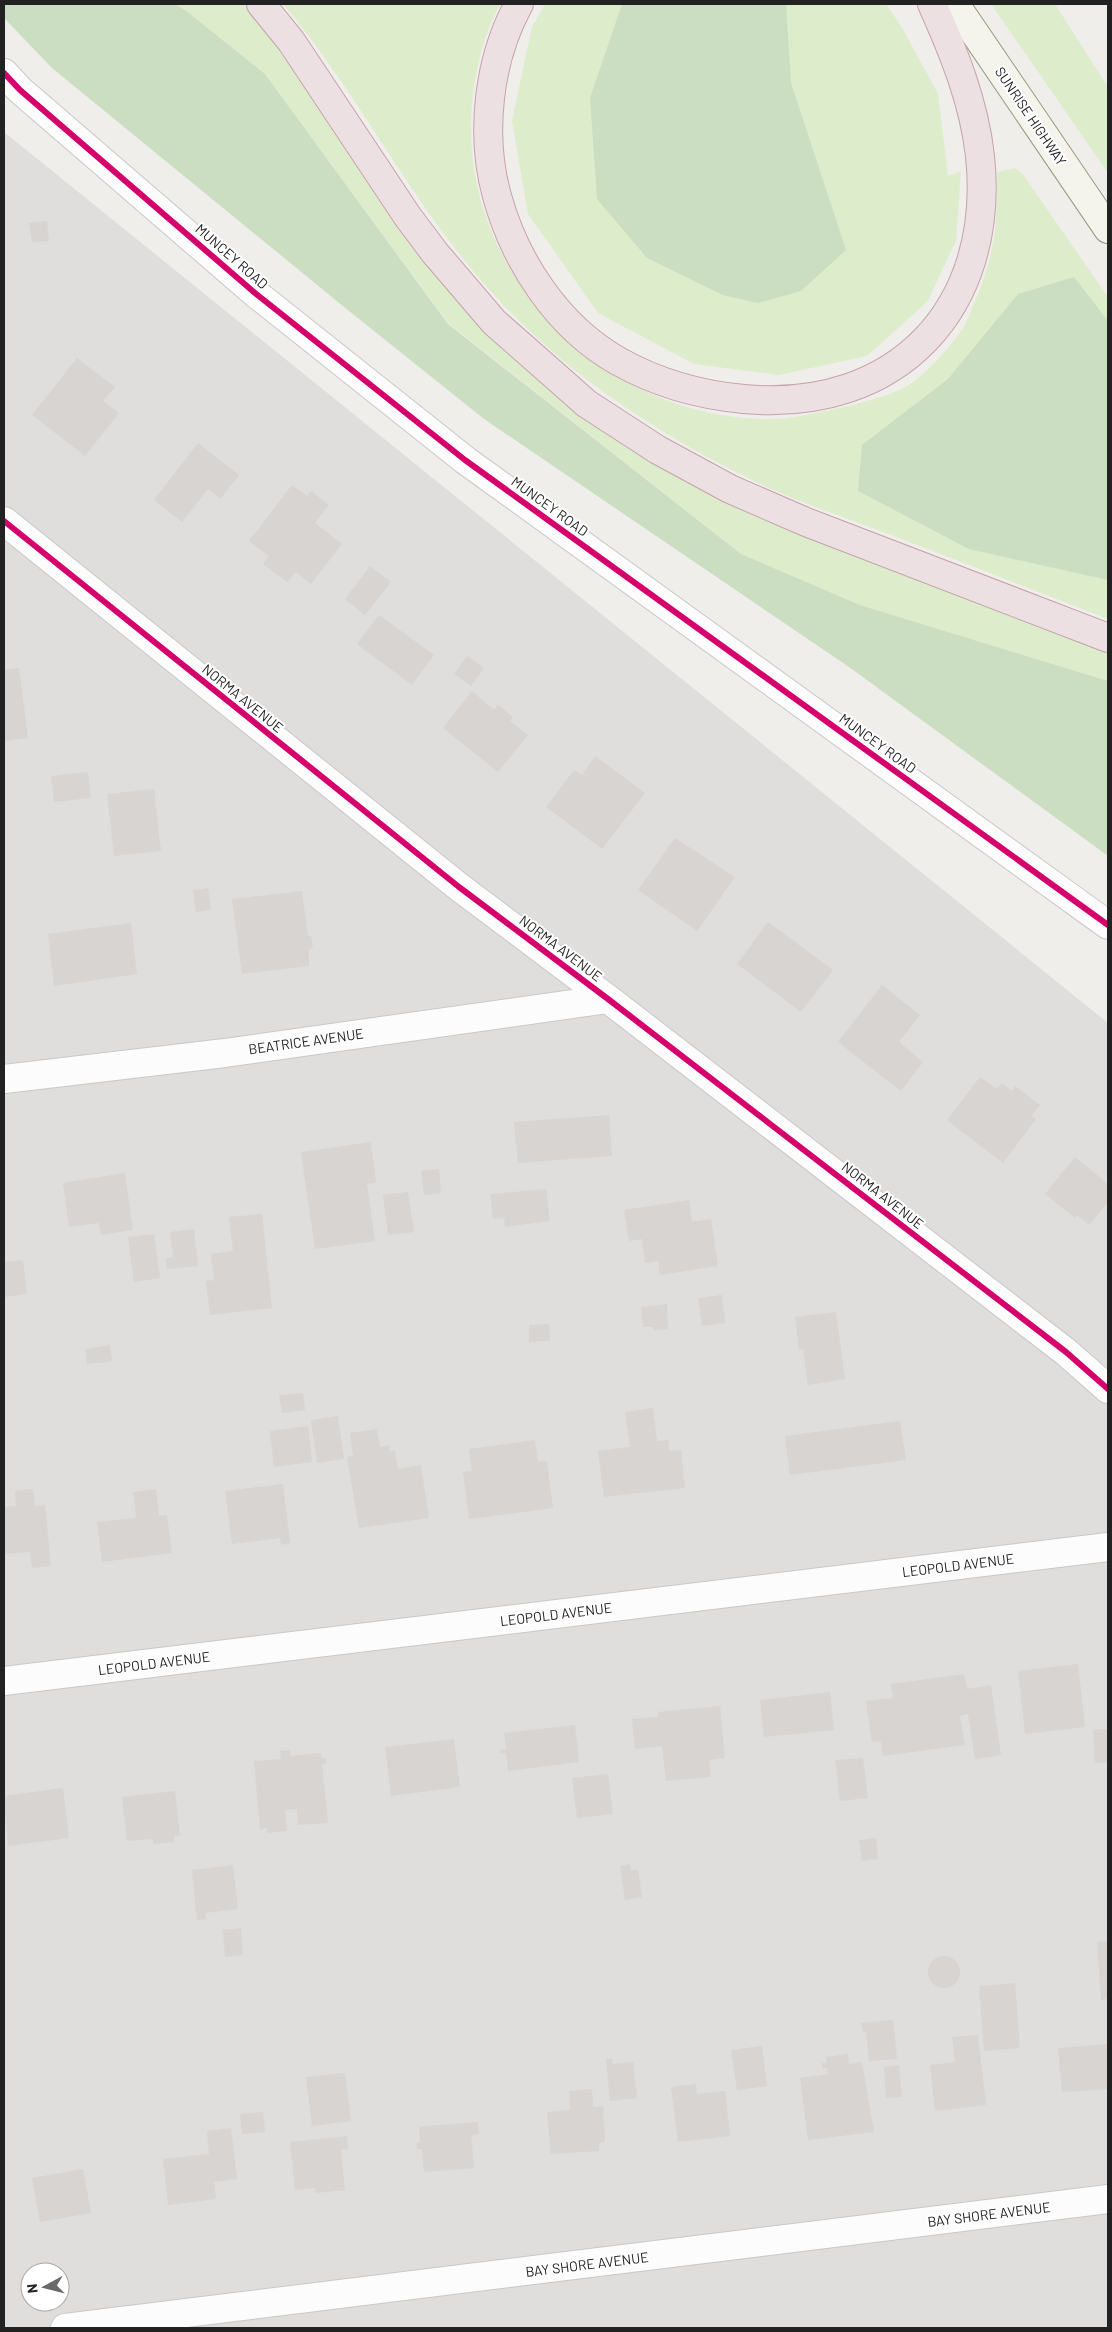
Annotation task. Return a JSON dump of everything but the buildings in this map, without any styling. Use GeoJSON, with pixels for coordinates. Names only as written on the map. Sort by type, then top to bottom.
{"type":"FeatureCollection","features":[{"type":"Feature","properties":{"kind":"highway"},"geometry":{"type":"LineString","coordinates":[[261,4],[291,41],[408,217],[435,253],[494,322],[587,404],[658,450],[730,489],[806,522],[1108,638]]}},
{"type":"Feature","properties":{"kind":"highway"},"geometry":{"type":"LineString","coordinates":[[519,4],[509,22],[499,53],[492,85],[489,116],[490,148],[493,180],[501,209],[527,268],[543,294],[588,339],[616,360],[642,373],[670,385],[700,393],[754,400],[781,400],[807,398],[852,387],[901,362],[939,325],[954,303],[966,279],[974,252],[978,226],[981,199],[980,158],[976,130],[964,84],[932,4]]}},
{"type":"Feature","properties":{"kind":"main road","name":"SUNRISE HIGHWAY"},"geometry":{"type":"LineString","coordinates":[[954,4],[1108,228]]}},
{"type":"Feature","properties":{"kind":"street","name":"MUNCEY ROAD"},"geometry":{"type":"LineString","coordinates":[[4,73],[20,90],[255,293],[465,460],[1108,925]]}},
{"type":"Feature","properties":{"kind":"street","name":"NORMA AVENUE"},"geometry":{"type":"LineString","coordinates":[[4,521],[458,887],[608,999],[1066,1352],[1108,1389]]}},
{"type":"Feature","properties":{"kind":"street","name":"BEATRICE AVENUE"},"geometry":{"type":"LineString","coordinates":[[4,1079],[225,1053],[608,999]]}},
{"type":"Feature","properties":{"kind":"street","name":"LEOPOLD AVENUE"},"geometry":{"type":"LineString","coordinates":[[4,1681],[1108,1546]]}},
{"type":"Feature","properties":{"kind":"street","name":"BAY SHORE AVENUE"},"geometry":{"type":"LineString","coordinates":[[65,2328],[1108,2199]]}},
{"type":"Feature","properties":{"kind":"shaded area"},"geometry":{"type":"Polygon","coordinates":[[[4,132],[1108,1023],[1108,2328],[4,2328],[4,132]]]}},
{"type":"Feature","properties":{"kind":"green space"},"geometry":{"type":"Polygon","coordinates":[[[4,4],[175,4],[185,10],[265,74],[448,324],[741,554],[860,605],[1108,681],[1108,856],[849,667],[484,419],[52,68],[4,18],[4,4]]]}},
{"type":"Feature","properties":{"kind":"green space"},"geometry":{"type":"Polygon","coordinates":[[[175,4],[244,4],[522,361],[640,455],[810,535],[1108,649],[1108,681],[860,605],[741,554],[448,323],[265,74],[175,4]]]}},
{"type":"Feature","properties":{"kind":"green space"},"geometry":{"type":"Polygon","coordinates":[[[283,4],[500,4],[484,41],[479,61],[472,101],[471,141],[473,161],[485,213],[506,261],[534,304],[570,342],[612,373],[659,397],[709,413],[762,419],[780,419],[843,407],[873,399],[902,389],[916,380],[938,359],[963,328],[982,284],[994,238],[997,207],[997,172],[1015,168],[1022,173],[1108,297],[1108,619],[768,488],[681,442],[614,400],[552,351],[523,325],[466,263],[439,227],[338,76],[283,4]]]}},
{"type":"Feature","properties":{"kind":"green space"},"geometry":{"type":"Polygon","coordinates":[[[545,4],[886,4],[903,29],[938,94],[948,176],[961,171],[956,240],[928,301],[867,356],[779,375],[694,364],[598,313],[528,214],[512,121],[532,27],[545,4]]]}},
{"type":"Feature","properties":{"kind":"green space"},"geometry":{"type":"Polygon","coordinates":[[[622,4],[786,4],[791,83],[846,250],[801,291],[758,303],[723,295],[647,258],[597,199],[590,98],[622,4]]]}},
{"type":"Feature","properties":{"kind":"green space"},"geometry":{"type":"Polygon","coordinates":[[[991,4],[1055,4],[1108,87],[1108,173],[991,4]]]}},
{"type":"Feature","properties":{"kind":"green space"},"geometry":{"type":"Polygon","coordinates":[[[1074,277],[1108,321],[1108,580],[969,549],[858,491],[862,445],[948,379],[1018,294],[1074,277]]]}},
{"type":"Feature","properties":{"kind":"cycle path"},"geometry":{"type":"LineString","coordinates":[[4,73],[20,90],[255,293],[465,460],[1108,925]]}},
{"type":"Feature","properties":{"kind":"cycle path"},"geometry":{"type":"LineString","coordinates":[[4,521],[459,887],[608,999],[1066,1352],[1108,1389]]}}]}
